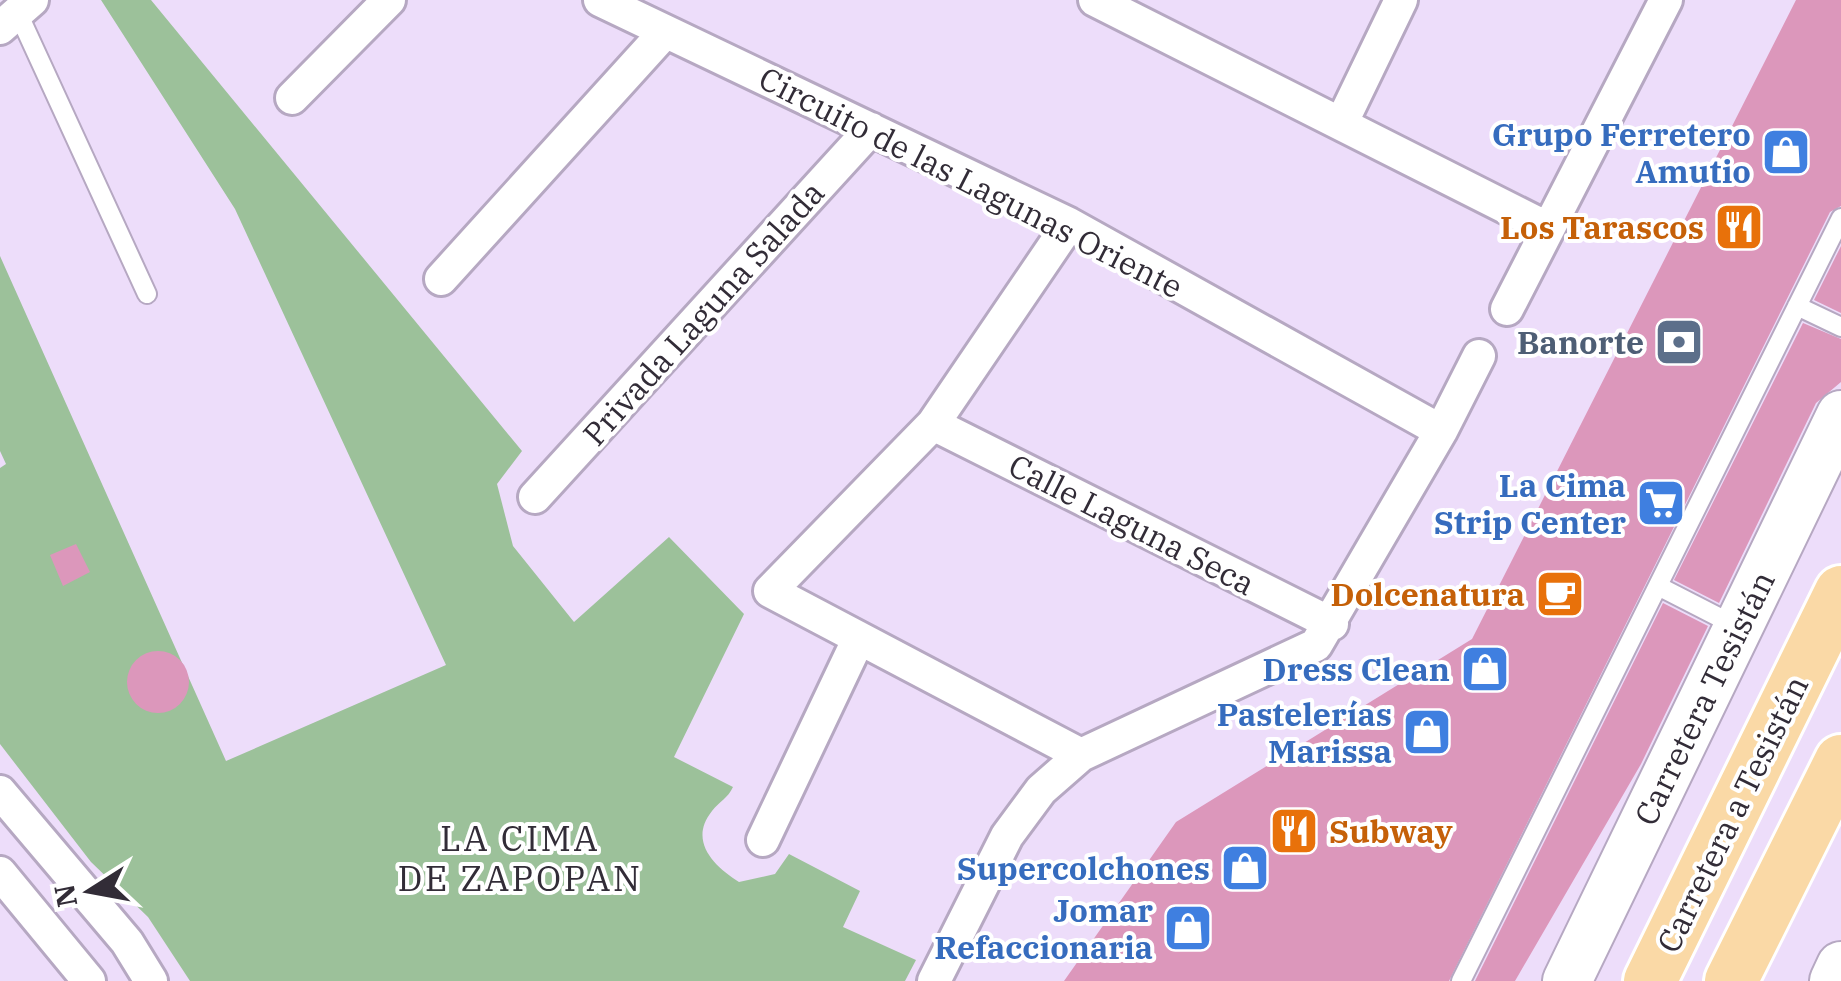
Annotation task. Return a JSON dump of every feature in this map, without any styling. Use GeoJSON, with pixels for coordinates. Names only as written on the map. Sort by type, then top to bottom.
{"type":"FeatureCollection","features":[{"type":"Feature","properties":{"kind":"main road","name":"Carretera Tesistán"},"geometry":{"type":"LineString","coordinates":[[1566,981],[1841,416]]}},
{"type":"Feature","properties":{"kind":"main road","name":"Carretera a Tesistán"},"geometry":{"type":"LineString","coordinates":[[1650,981],[1841,592]]}},
{"type":"Feature","properties":{"kind":"main road"},"geometry":{"type":"LineString","coordinates":[[1731,981],[1841,761]]}},
{"type":"Feature","properties":{"kind":"main road"},"geometry":{"type":"LineString","coordinates":[[1834,981],[1841,966]]}},
{"type":"Feature","properties":{"kind":"street"},"geometry":{"type":"LineString","coordinates":[[292,98],[389,0]]}},
{"type":"Feature","properties":{"kind":"street","name":"Circuito de las Lagunas Oriente"},"geometry":{"type":"LineString","coordinates":[[600,0],[1069,224],[1442,431]]}},
{"type":"Feature","properties":{"kind":"street"},"geometry":{"type":"LineString","coordinates":[[1095,0],[1154,13],[1341,124],[1547,228]]}},
{"type":"Feature","properties":{"kind":"street"},"geometry":{"type":"LineString","coordinates":[[1341,124],[1401,0]]}},
{"type":"Feature","properties":{"kind":"street"},"geometry":{"type":"LineString","coordinates":[[1507,309],[1666,0]]}},
{"type":"Feature","properties":{"kind":"street"},"geometry":{"type":"LineString","coordinates":[[440,279],[666,32]]}},
{"type":"Feature","properties":{"kind":"street","name":"Privada Laguna Salada"},"geometry":{"type":"LineString","coordinates":[[535,497],[871,130]]}},
{"type":"Feature","properties":{"kind":"street"},"geometry":{"type":"LineString","coordinates":[[1069,224],[932,424],[770,592],[1081,755]]}},
{"type":"Feature","properties":{"kind":"street"},"geometry":{"type":"LineString","coordinates":[[934,981],[1007,836],[1041,790],[1081,755],[1316,646],[1442,431],[1479,356]]}},
{"type":"Feature","properties":{"kind":"street","name":"Calle Laguna Seca"},"geometry":{"type":"LineString","coordinates":[[932,424],[1332,624]]}},
{"type":"Feature","properties":{"kind":"street"},"geometry":{"type":"LineString","coordinates":[[763,840],[859,638]]}},
{"type":"Feature","properties":{"kind":"street"},"geometry":{"type":"LineString","coordinates":[[0,792],[127,942],[151,981]]}},
{"type":"Feature","properties":{"kind":"street"},"geometry":{"type":"LineString","coordinates":[[0,873],[89,981]]}},
{"type":"Feature","properties":{"kind":"lane"},"geometry":{"type":"LineString","coordinates":[[17,14],[147,294]]}},
{"type":"Feature","properties":{"kind":"lane"},"geometry":{"type":"LineString","coordinates":[[1461,981],[1841,218]]}},
{"type":"Feature","properties":{"kind":"lane"},"geometry":{"type":"LineString","coordinates":[[1797,306],[1841,327]]}},
{"type":"Feature","properties":{"kind":"lane"},"geometry":{"type":"LineString","coordinates":[[1658,586],[1738,628]]}},
{"type":"Feature","properties":{"kind":"green space","name":"LA CIMA DE ZAPOPAN"},"geometry":{"type":"Polygon","coordinates":[[[101,0],[151,0],[522,451],[497,484],[513,546],[574,622],[669,537],[744,614],[674,757],[733,787],[705,822],[703,842],[707,852],[739,882],[775,874],[789,854],[860,891],[843,927],[916,960],[905,981],[190,981],[148,917],[91,862],[0,744],[0,468],[6,464],[0,451],[0,256],[226,761],[446,665],[235,209],[101,0]]]}},
{"type":"Feature","properties":{"kind":"building","name":"La Cima Strip Center"},"geometry":{"type":"Polygon","coordinates":[[[1796,0],[1841,0],[1841,206],[1830,212],[1449,981],[1064,981],[1176,822],[1472,639],[1796,0]]]}},
{"type":"Feature","properties":{"kind":"building"},"geometry":{"type":"Polygon","coordinates":[[[1841,246],[1841,313],[1814,300],[1841,246]]]}},
{"type":"Feature","properties":{"kind":"building"},"geometry":{"type":"Polygon","coordinates":[[[1803,323],[1841,339],[1841,382],[1816,403],[1719,603],[1674,580],[1803,323]]]}},
{"type":"Feature","properties":{"kind":"building"},"geometry":{"type":"Polygon","coordinates":[[[76,544],[90,572],[63,586],[50,555],[76,544]]]}},
{"type":"Feature","properties":{"kind":"building"},"geometry":{"type":"Polygon","coordinates":[[[1663,603],[1708,626],[1641,764],[1515,981],[1475,981],[1663,603]]]}},
{"type":"Feature","properties":{"kind":"building"},"geometry":{"type":"Polygon","coordinates":[[[158,651],[180,660],[189,682],[180,704],[158,713],[136,704],[127,682],[136,660],[158,651]]]}},
{"type":"Feature","properties":{"kind":"place","name":"Grupo Ferretero Amutio"},"geometry":{"type":"Point","coordinates":[1786,152]}},
{"type":"Feature","properties":{"kind":"place","name":"Los Tarascos"},"geometry":{"type":"Point","coordinates":[1739,227]}},
{"type":"Feature","properties":{"kind":"place","name":"Banorte"},"geometry":{"type":"Point","coordinates":[1679,342]}},
{"type":"Feature","properties":{"kind":"place","name":"La Cima Strip Center"},"geometry":{"type":"Point","coordinates":[1661,503]}},
{"type":"Feature","properties":{"kind":"place","name":"Dolcenatura"},"geometry":{"type":"Point","coordinates":[1560,594]}},
{"type":"Feature","properties":{"kind":"place","name":"Dress Clean"},"geometry":{"type":"Point","coordinates":[1485,669]}},
{"type":"Feature","properties":{"kind":"place","name":"Pastelerías Marissa"},"geometry":{"type":"Point","coordinates":[1427,732]}},
{"type":"Feature","properties":{"kind":"place","name":"Subway"},"geometry":{"type":"Point","coordinates":[1294,831]}},
{"type":"Feature","properties":{"kind":"place","name":"Supercolchones"},"geometry":{"type":"Point","coordinates":[1245,868]}},
{"type":"Feature","properties":{"kind":"place","name":"Jomar Refaccionaria"},"geometry":{"type":"Point","coordinates":[1188,928]}},
{"type":"Feature","properties":{"kind":"district","name":"LA CIMA DE ZAPOPAN"},"geometry":{"type":"Point","coordinates":[520,858]}}]}
